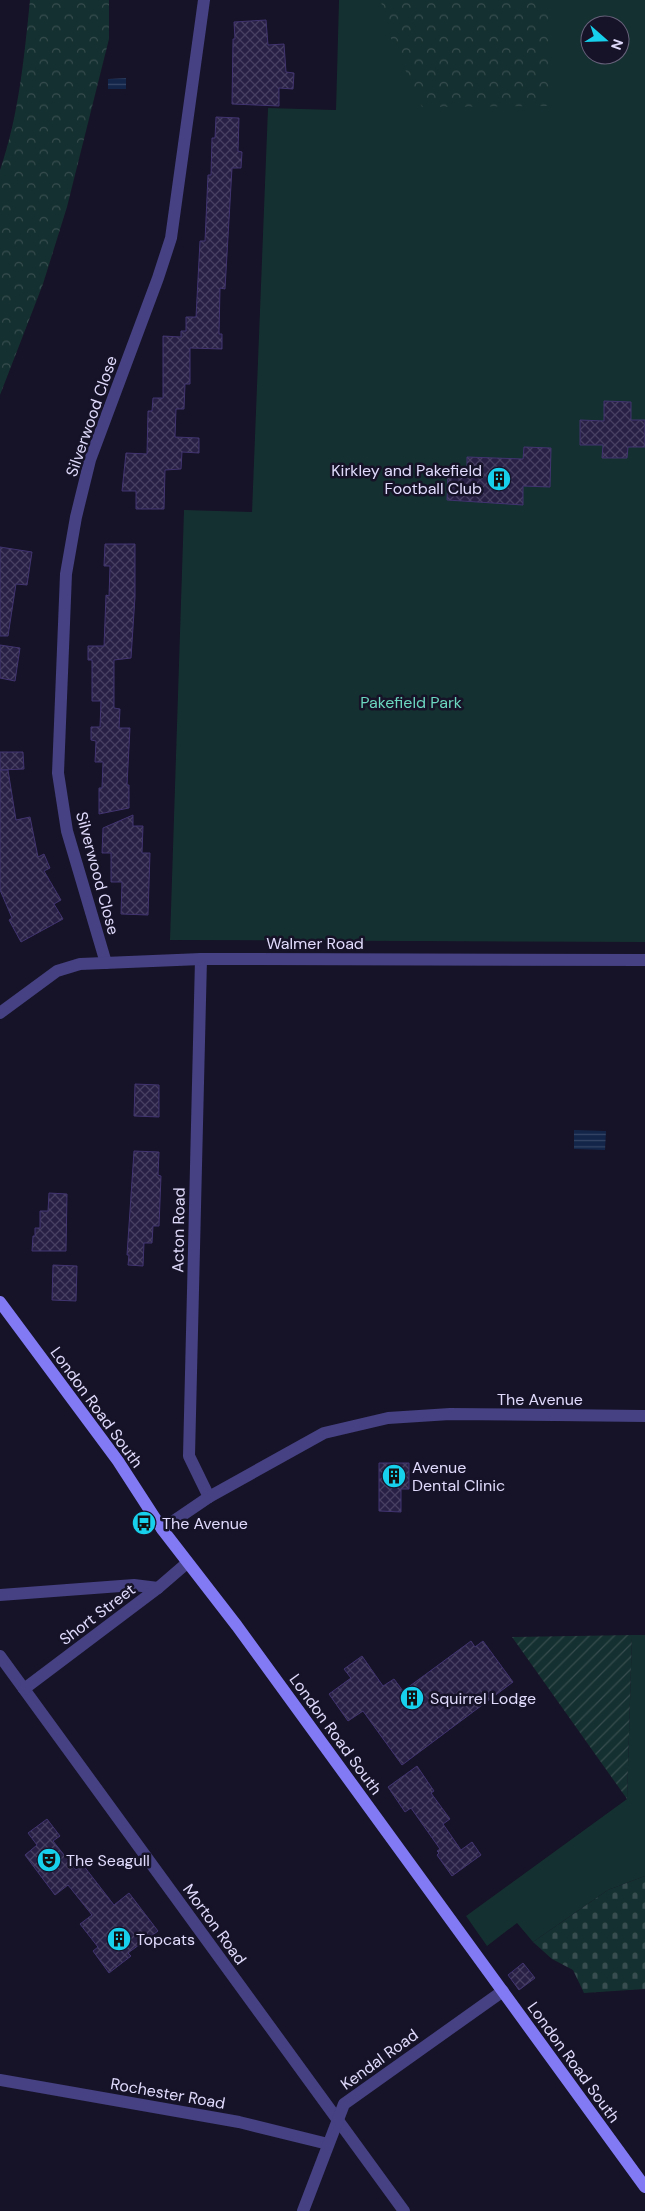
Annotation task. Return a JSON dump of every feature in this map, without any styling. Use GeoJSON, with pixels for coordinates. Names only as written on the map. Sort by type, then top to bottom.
{"type":"FeatureCollection","features":[{"type":"Feature","properties":{"kind":"main road","name":"London Road South"},"geometry":{"type":"LineString","coordinates":[[0,1302],[118,1461],[162,1529],[237,1626],[645,2187]]}},
{"type":"Feature","properties":{"kind":"street","name":"Silverwood Close"},"geometry":{"type":"LineString","coordinates":[[106,963],[67,831],[58,773],[66,574],[76,518],[90,460],[171,238],[204,0]]}},
{"type":"Feature","properties":{"kind":"street","name":"Walmer Road"},"geometry":{"type":"LineString","coordinates":[[0,1013],[57,971],[80,964],[201,959],[645,960]]}},
{"type":"Feature","properties":{"kind":"street","name":"Acton Road"},"geometry":{"type":"LineString","coordinates":[[201,959],[189,1456],[209,1496]]}},
{"type":"Feature","properties":{"kind":"street","name":"The Avenue"},"geometry":{"type":"LineString","coordinates":[[162,1529],[209,1496],[324,1433],[388,1418],[450,1414],[645,1416]]}},
{"type":"Feature","properties":{"kind":"street","name":"Short Street"},"geometry":{"type":"LineString","coordinates":[[24,1689],[158,1588],[187,1562]]}},
{"type":"Feature","properties":{"kind":"street"},"geometry":{"type":"LineString","coordinates":[[0,1595],[134,1585],[158,1588]]}},
{"type":"Feature","properties":{"kind":"street","name":"Morton Road"},"geometry":{"type":"LineString","coordinates":[[0,1656],[404,2211]]}},
{"type":"Feature","properties":{"kind":"street","name":"Kendal Road"},"geometry":{"type":"LineString","coordinates":[[303,2211],[344,2104],[502,1991]]}},
{"type":"Feature","properties":{"kind":"street","name":"Rochester Road"},"geometry":{"type":"LineString","coordinates":[[0,2080],[239,2122],[290,2133],[328,2144]]}},
{"type":"Feature","properties":{"kind":"green space"},"geometry":{"type":"Polygon","coordinates":[[[30,0],[109,0],[109,39],[67,207],[43,284],[0,395],[0,170],[16,107],[30,0]]]}},
{"type":"Feature","properties":{"kind":"green space","name":"Pakefield Park"},"geometry":{"type":"Polygon","coordinates":[[[339,0],[645,0],[645,942],[170,940],[184,510],[252,512],[268,108],[336,110],[339,0]]]}},
{"type":"Feature","properties":{"kind":"green space"},"geometry":{"type":"Polygon","coordinates":[[[381,0],[548,0],[551,106],[422,107],[385,25],[381,0]]]}},
{"type":"Feature","properties":{"kind":"green space"},"geometry":{"type":"Polygon","coordinates":[[[632,1635],[645,1635],[645,1876],[608,1890],[533,1942],[517,1923],[487,1946],[466,1916],[627,1799],[632,1635]]]}},
{"type":"Feature","properties":{"kind":"green space"},"geometry":{"type":"Polygon","coordinates":[[[632,1635],[627,1799],[512,1637],[632,1635]]]}},
{"type":"Feature","properties":{"kind":"green space"},"geometry":{"type":"Polygon","coordinates":[[[645,1876],[645,1989],[584,1993],[573,1970],[552,1959],[533,1942],[608,1890],[645,1876]]]}},
{"type":"Feature","properties":{"kind":"water"},"geometry":{"type":"Polygon","coordinates":[[[126,78],[126,89],[108,89],[108,79],[126,78]]]}},
{"type":"Feature","properties":{"kind":"water"},"geometry":{"type":"Polygon","coordinates":[[[574,1130],[606,1131],[605,1150],[574,1149],[574,1130]]]}},
{"type":"Feature","properties":{"kind":"building"},"geometry":{"type":"Polygon","coordinates":[[[266,20],[268,45],[284,44],[286,72],[294,73],[293,89],[279,88],[279,106],[232,104],[234,22],[266,20]]]}},
{"type":"Feature","properties":{"kind":"building"},"geometry":{"type":"Polygon","coordinates":[[[216,117],[239,118],[238,151],[242,152],[241,168],[232,168],[225,289],[220,288],[219,334],[222,334],[222,349],[190,348],[190,384],[185,384],[184,409],[176,409],[175,437],[199,438],[199,453],[182,452],[181,469],[165,470],[164,509],[136,509],[136,491],[122,491],[126,453],[147,454],[148,411],[152,411],[153,398],[163,398],[163,336],[181,337],[181,331],[186,331],[186,317],[196,317],[200,241],[205,241],[208,175],[211,175],[212,138],[215,138],[216,117]]]}},
{"type":"Feature","properties":{"kind":"building"},"geometry":{"type":"Polygon","coordinates":[[[604,401],[631,402],[631,420],[645,420],[645,447],[628,447],[627,458],[602,458],[603,445],[580,445],[580,420],[604,421],[604,401]]]}},
{"type":"Feature","properties":{"kind":"building","name":"Kirkley and Pakefield Football Club"},"geometry":{"type":"Polygon","coordinates":[[[524,447],[551,448],[550,487],[523,486],[523,505],[447,500],[448,471],[467,471],[467,457],[523,459],[524,447]]]}},
{"type":"Feature","properties":{"kind":"building"},"geometry":{"type":"Polygon","coordinates":[[[105,544],[135,544],[135,597],[131,658],[114,660],[114,708],[120,709],[119,728],[130,728],[127,785],[129,785],[129,808],[99,814],[99,788],[102,788],[103,762],[95,762],[96,741],[91,740],[91,727],[100,727],[101,701],[92,701],[92,660],[88,660],[88,646],[104,646],[106,595],[109,596],[110,566],[104,566],[105,544]]]}},
{"type":"Feature","properties":{"kind":"building"},"geometry":{"type":"Polygon","coordinates":[[[0,547],[32,552],[27,585],[16,584],[8,636],[0,636],[0,547]]]}},
{"type":"Feature","properties":{"kind":"building"},"geometry":{"type":"Polygon","coordinates":[[[0,645],[20,648],[15,681],[0,678],[0,645]]]}},
{"type":"Feature","properties":{"kind":"building"},"geometry":{"type":"Polygon","coordinates":[[[0,752],[23,752],[24,769],[0,770],[0,752]]]}},
{"type":"Feature","properties":{"kind":"building"},"geometry":{"type":"Polygon","coordinates":[[[0,770],[8,770],[16,820],[30,817],[38,857],[44,854],[50,868],[44,871],[61,900],[54,904],[63,919],[21,942],[9,920],[12,918],[0,890],[0,770]]]}},
{"type":"Feature","properties":{"kind":"building"},"geometry":{"type":"Polygon","coordinates":[[[133,815],[133,826],[143,826],[142,853],[150,853],[148,915],[121,914],[122,882],[111,882],[111,853],[102,853],[103,828],[133,815]]]}},
{"type":"Feature","properties":{"kind":"building"},"geometry":{"type":"Polygon","coordinates":[[[135,1084],[159,1085],[159,1117],[134,1116],[135,1084]]]}},
{"type":"Feature","properties":{"kind":"building"},"geometry":{"type":"Polygon","coordinates":[[[134,1151],[159,1152],[158,1175],[161,1176],[159,1226],[153,1226],[152,1243],[144,1243],[143,1266],[128,1265],[129,1255],[127,1255],[134,1151]]]}},
{"type":"Feature","properties":{"kind":"building"},"geometry":{"type":"Polygon","coordinates":[[[49,1193],[67,1194],[66,1251],[32,1251],[35,1228],[40,1228],[40,1211],[48,1211],[49,1193]]]}},
{"type":"Feature","properties":{"kind":"building"},"geometry":{"type":"Polygon","coordinates":[[[53,1265],[77,1266],[76,1301],[52,1300],[53,1265]]]}},
{"type":"Feature","properties":{"kind":"building","name":"Avenue Dental Clinic"},"geometry":{"type":"Polygon","coordinates":[[[379,1463],[409,1463],[409,1489],[401,1489],[401,1512],[379,1511],[379,1463]]]}},
{"type":"Feature","properties":{"kind":"building","name":"Squirrel Lodge"},"geometry":{"type":"Polygon","coordinates":[[[471,1641],[475,1647],[483,1641],[513,1682],[402,1765],[363,1711],[348,1721],[329,1694],[351,1678],[344,1669],[362,1656],[383,1686],[394,1679],[403,1691],[471,1641]]]}},
{"type":"Feature","properties":{"kind":"building"},"geometry":{"type":"Polygon","coordinates":[[[417,1766],[434,1791],[431,1793],[450,1819],[443,1824],[461,1850],[472,1842],[481,1855],[452,1876],[437,1855],[439,1853],[437,1851],[440,1849],[411,1808],[405,1812],[388,1787],[417,1766]]]}},
{"type":"Feature","properties":{"kind":"building"},"geometry":{"type":"Polygon","coordinates":[[[47,1819],[60,1836],[53,1841],[76,1870],[83,1865],[114,1905],[129,1893],[158,1931],[128,1953],[131,1956],[109,1973],[93,1951],[98,1947],[80,1924],[92,1915],[68,1885],[55,1895],[25,1855],[37,1845],[28,1833],[47,1819]]]}},
{"type":"Feature","properties":{"kind":"building"},"geometry":{"type":"Polygon","coordinates":[[[523,1963],[535,1978],[519,1990],[508,1975],[523,1963]]]}},
{"type":"Feature","properties":{"kind":"place","name":"Kirkley and Pakefield Football Club"},"geometry":{"type":"Point","coordinates":[499,479]}},
{"type":"Feature","properties":{"kind":"place","name":"Avenue Dental Clinic"},"geometry":{"type":"Point","coordinates":[394,1476]}},
{"type":"Feature","properties":{"kind":"place","name":"The Avenue"},"geometry":{"type":"Point","coordinates":[144,1523]}},
{"type":"Feature","properties":{"kind":"place","name":"Squirrel Lodge"},"geometry":{"type":"Point","coordinates":[412,1698]}},
{"type":"Feature","properties":{"kind":"place","name":"The Seagull"},"geometry":{"type":"Point","coordinates":[49,1860]}},
{"type":"Feature","properties":{"kind":"place","name":"Topcats"},"geometry":{"type":"Point","coordinates":[119,1939]}}]}
